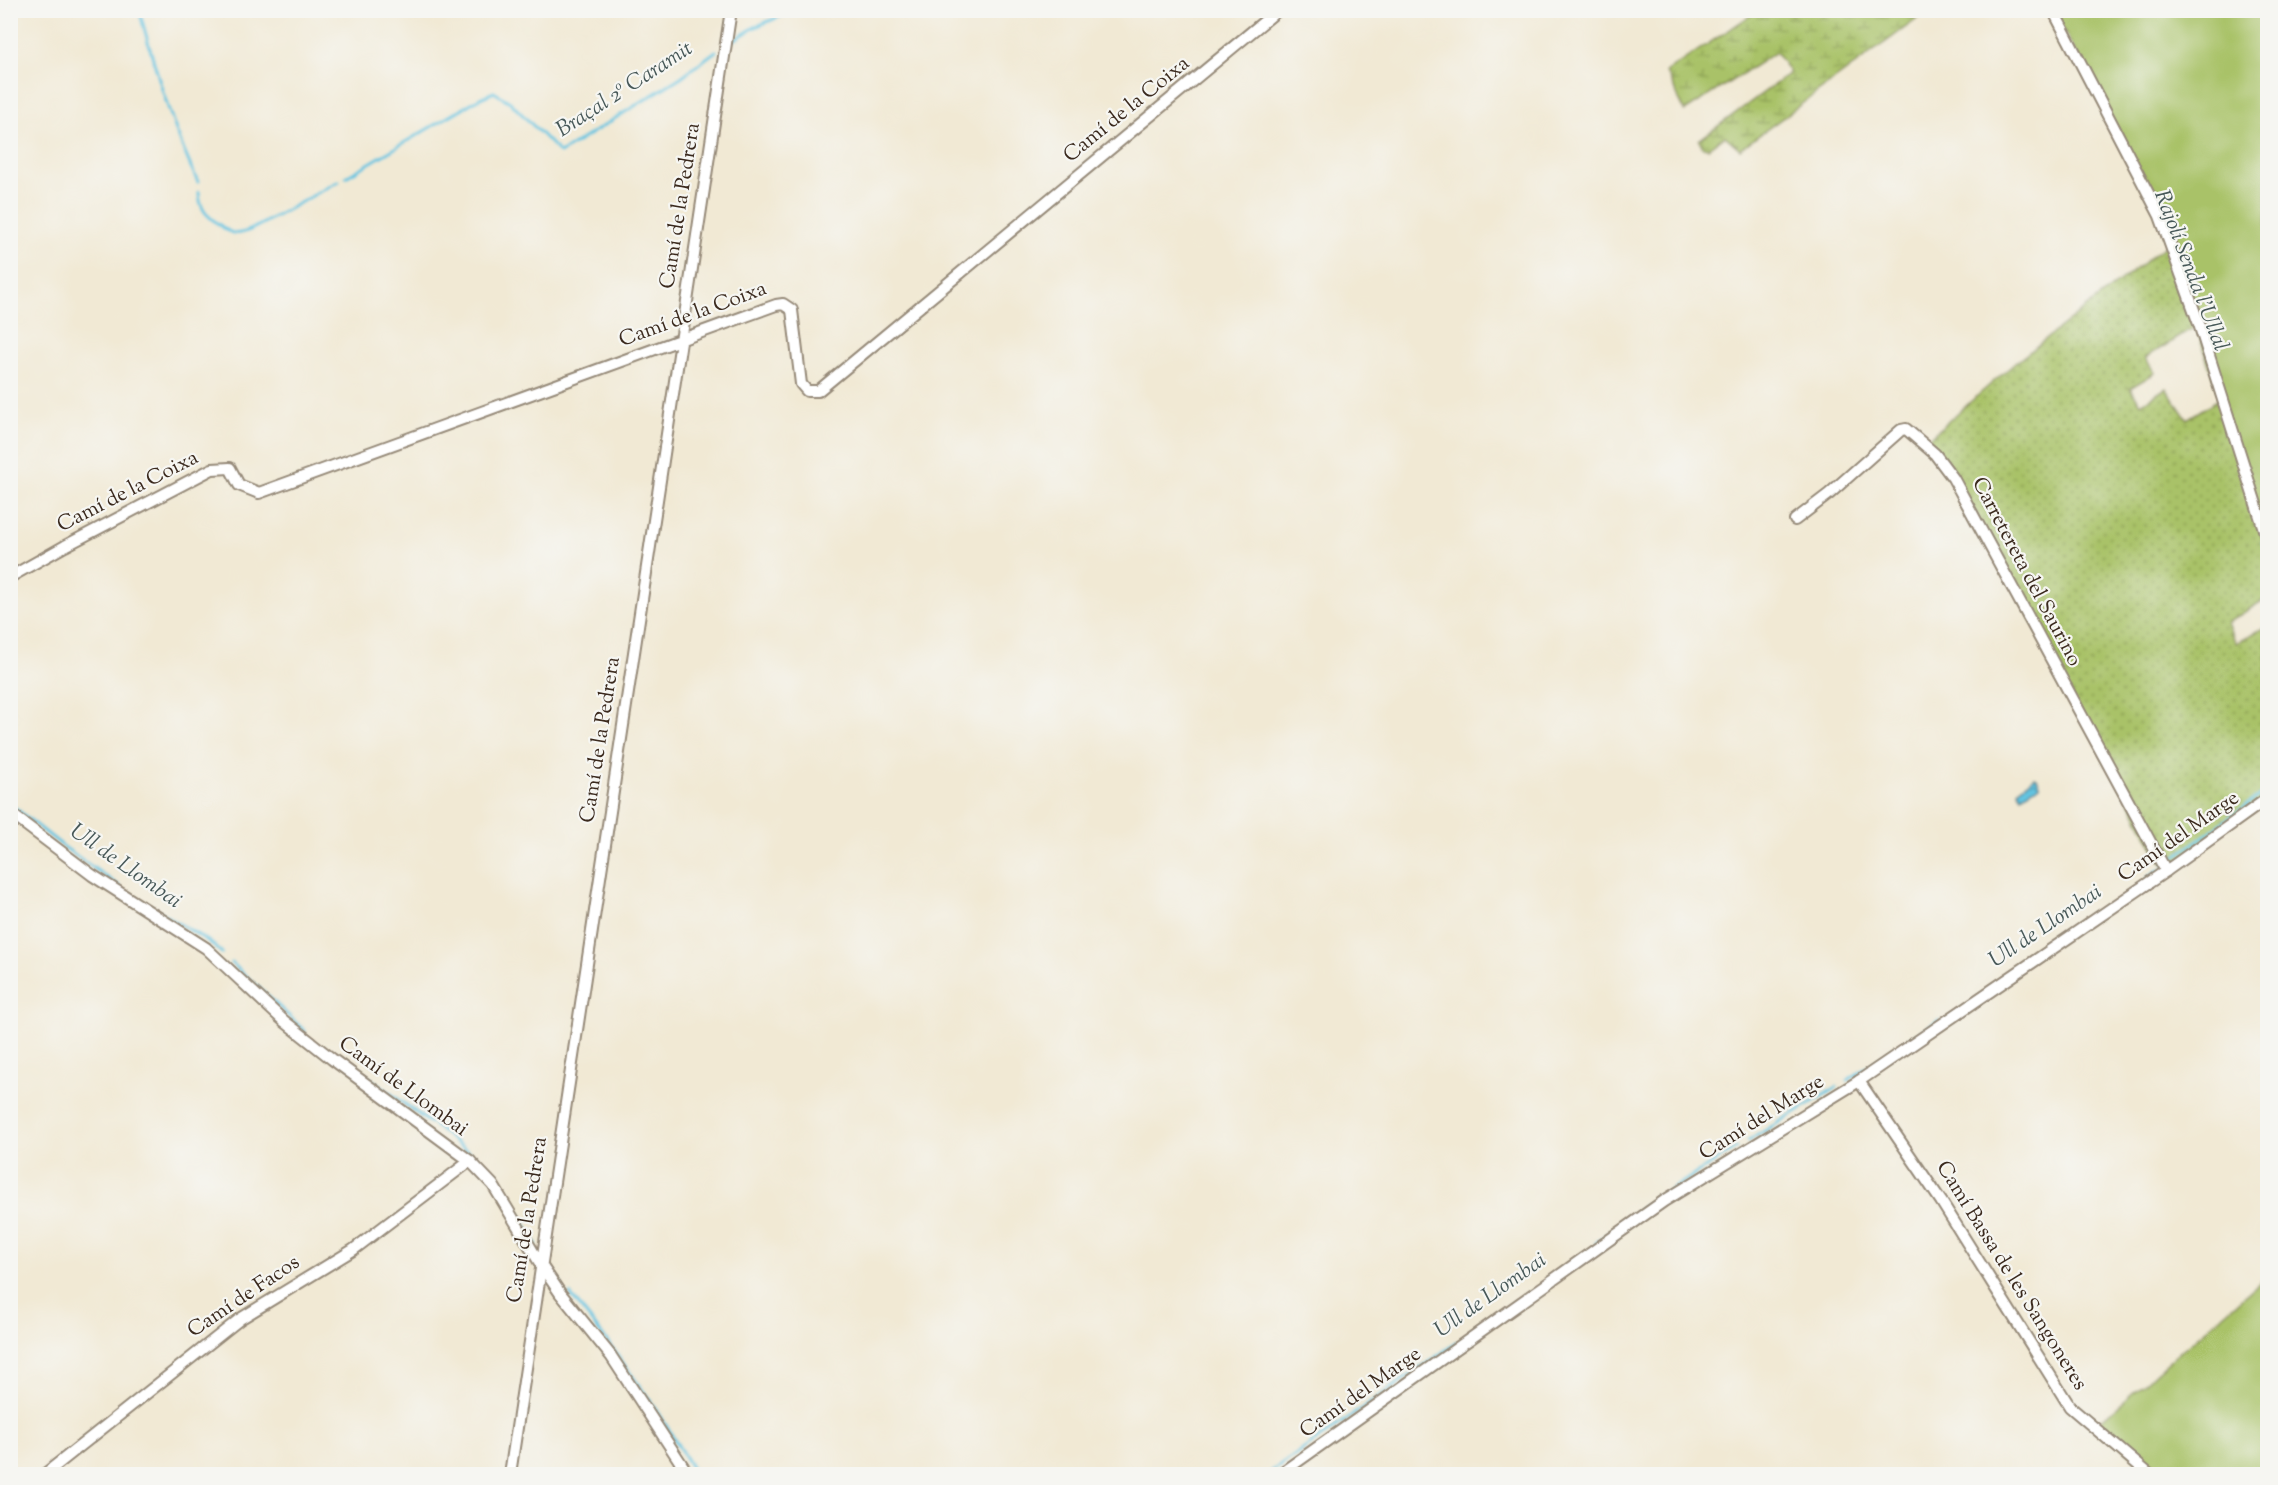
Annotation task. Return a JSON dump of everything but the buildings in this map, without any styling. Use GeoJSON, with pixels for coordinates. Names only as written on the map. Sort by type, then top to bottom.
{"type":"FeatureCollection","features":[{"type":"Feature","properties":{"kind":"street","name":"Camí de la Pedrera"},"geometry":{"type":"LineString","coordinates":[[510,1474],[730,10]]}},
{"type":"Feature","properties":{"kind":"street","name":"Camí de la Coixa"},"geometry":{"type":"LineString","coordinates":[[10,577],[212,469],[230,468],[239,485],[258,493],[783,304],[792,310],[801,384],[807,391],[818,391],[1278,10]]}},
{"type":"Feature","properties":{"kind":"street"},"geometry":{"type":"LineString","coordinates":[[2053,10],[2160,216],[2199,324],[2268,542]]}},
{"type":"Feature","properties":{"kind":"street","name":"Carretereta del Saurino"},"geometry":{"type":"LineString","coordinates":[[1795,520],[1829,494],[1901,430],[1906,429],[1935,454],[1953,478],[1972,511],[2014,594],[2166,871]]}},
{"type":"Feature","properties":{"kind":"street","name":"Camí del Marge"},"geometry":{"type":"LineString","coordinates":[[1280,1474],[1664,1201],[1859,1082],[2268,798]]}},
{"type":"Feature","properties":{"kind":"street","name":"Camí de Llombai"},"geometry":{"type":"LineString","coordinates":[[10,813],[92,875],[206,948],[284,1021],[470,1161],[493,1185],[541,1265],[560,1293],[611,1356],[688,1474]]}},
{"type":"Feature","properties":{"kind":"street","name":"Camí Bassa de les Sangoneres"},"geometry":{"type":"LineString","coordinates":[[1859,1082],[1941,1201],[2070,1407],[2149,1474]]}},
{"type":"Feature","properties":{"kind":"street","name":"Camí de Facos"},"geometry":{"type":"LineString","coordinates":[[45,1474],[240,1319],[353,1250],[470,1161]]}},
{"type":"Feature","properties":{"kind":"green space"},"geometry":{"type":"Polygon","coordinates":[[[1757,11],[1928,11],[1740,149],[1725,136],[1708,148],[1703,147],[1699,140],[1790,73],[1776,52],[1685,111],[1666,72],[1757,11]]]}},
{"type":"Feature","properties":{"kind":"green space"},"geometry":{"type":"Polygon","coordinates":[[[2054,11],[2267,11],[2267,542],[2160,217],[2054,11]]]}},
{"type":"Feature","properties":{"kind":"green space"},"geometry":{"type":"Polygon","coordinates":[[[2169,243],[2198,325],[2145,358],[2155,373],[2130,388],[2141,404],[2166,388],[2187,419],[2222,397],[2267,555],[2267,598],[2227,623],[2236,643],[2267,626],[2267,796],[2166,870],[1972,510],[1923,443],[2015,363],[2169,243]]]}},
{"type":"Feature","properties":{"kind":"green space"},"geometry":{"type":"Polygon","coordinates":[[[2267,1276],[2267,1474],[2153,1474],[2096,1425],[2267,1276]]]}},
{"type":"Feature","properties":{"kind":"water"},"geometry":{"type":"Polygon","coordinates":[[[2035,777],[2040,785],[2022,796],[2018,790],[2035,777]]]}},
{"type":"Feature","properties":{"kind":"waterway","name":"Braçal 2º Caramit"},"geometry":{"type":"LineString","coordinates":[[139,10],[172,119],[198,182]]}},
{"type":"Feature","properties":{"kind":"waterway","name":"Braçal 2º Caramit"},"geometry":{"type":"LineString","coordinates":[[734,40],[755,27],[795,10]]}},
{"type":"Feature","properties":{"kind":"waterway","name":"Braçal 2º Caramit"},"geometry":{"type":"LineString","coordinates":[[346,177],[494,92],[510,102],[560,153],[681,77],[716,51]]}},
{"type":"Feature","properties":{"kind":"waterway","name":"Braçal 2º Caramit"},"geometry":{"type":"LineString","coordinates":[[199,192],[200,203],[208,215],[228,231],[240,233],[260,225],[339,181]]}},
{"type":"Feature","properties":{"kind":"waterway","name":"Rajolí Senda l'Ullal"},"geometry":{"type":"LineString","coordinates":[[2263,542],[2268,557]]}},
{"type":"Feature","properties":{"kind":"waterway","name":"Ull de Llombai"},"geometry":{"type":"LineString","coordinates":[[2165,864],[2268,790]]}},
{"type":"Feature","properties":{"kind":"waterway","name":"Ull de Llombai"},"geometry":{"type":"LineString","coordinates":[[10,804],[64,847],[119,886]]}},
{"type":"Feature","properties":{"kind":"waterway","name":"Ull de Llombai"},"geometry":{"type":"LineString","coordinates":[[2148,877],[2160,869]]}},
{"type":"Feature","properties":{"kind":"waterway","name":"Ull de Llombai"},"geometry":{"type":"LineString","coordinates":[[160,912],[208,941],[222,953]]}},
{"type":"Feature","properties":{"kind":"waterway","name":"Ull de Llombai"},"geometry":{"type":"LineString","coordinates":[[232,963],[305,1031]]}},
{"type":"Feature","properties":{"kind":"waterway","name":"Ull de Llombai"},"geometry":{"type":"LineString","coordinates":[[1848,1080],[1939,1020]]}},
{"type":"Feature","properties":{"kind":"waterway","name":"Ull de Llombai"},"geometry":{"type":"LineString","coordinates":[[346,1063],[430,1123]]}},
{"type":"Feature","properties":{"kind":"waterway","name":"Ull de Llombai"},"geometry":{"type":"LineString","coordinates":[[1748,1141],[1837,1087]]}},
{"type":"Feature","properties":{"kind":"waterway","name":"Ull de Llombai"},"geometry":{"type":"LineString","coordinates":[[434,1125],[486,1166],[515,1207],[536,1244]]}},
{"type":"Feature","properties":{"kind":"waterway","name":"Ull de Llombai"},"geometry":{"type":"LineString","coordinates":[[1596,1243],[1641,1209],[1736,1148]]}},
{"type":"Feature","properties":{"kind":"waterway","name":"Ull de Llombai"},"geometry":{"type":"LineString","coordinates":[[553,1274],[561,1284]]}},
{"type":"Feature","properties":{"kind":"waterway","name":"Ull de Llombai"},"geometry":{"type":"LineString","coordinates":[[570,1294],[651,1402]]}},
{"type":"Feature","properties":{"kind":"waterway","name":"Ull de Llombai"},"geometry":{"type":"LineString","coordinates":[[1268,1474],[1456,1343]]}},
{"type":"Feature","properties":{"kind":"waterway","name":"Ull de Llombai"},"geometry":{"type":"LineString","coordinates":[[654,1405],[695,1474]]}}]}
